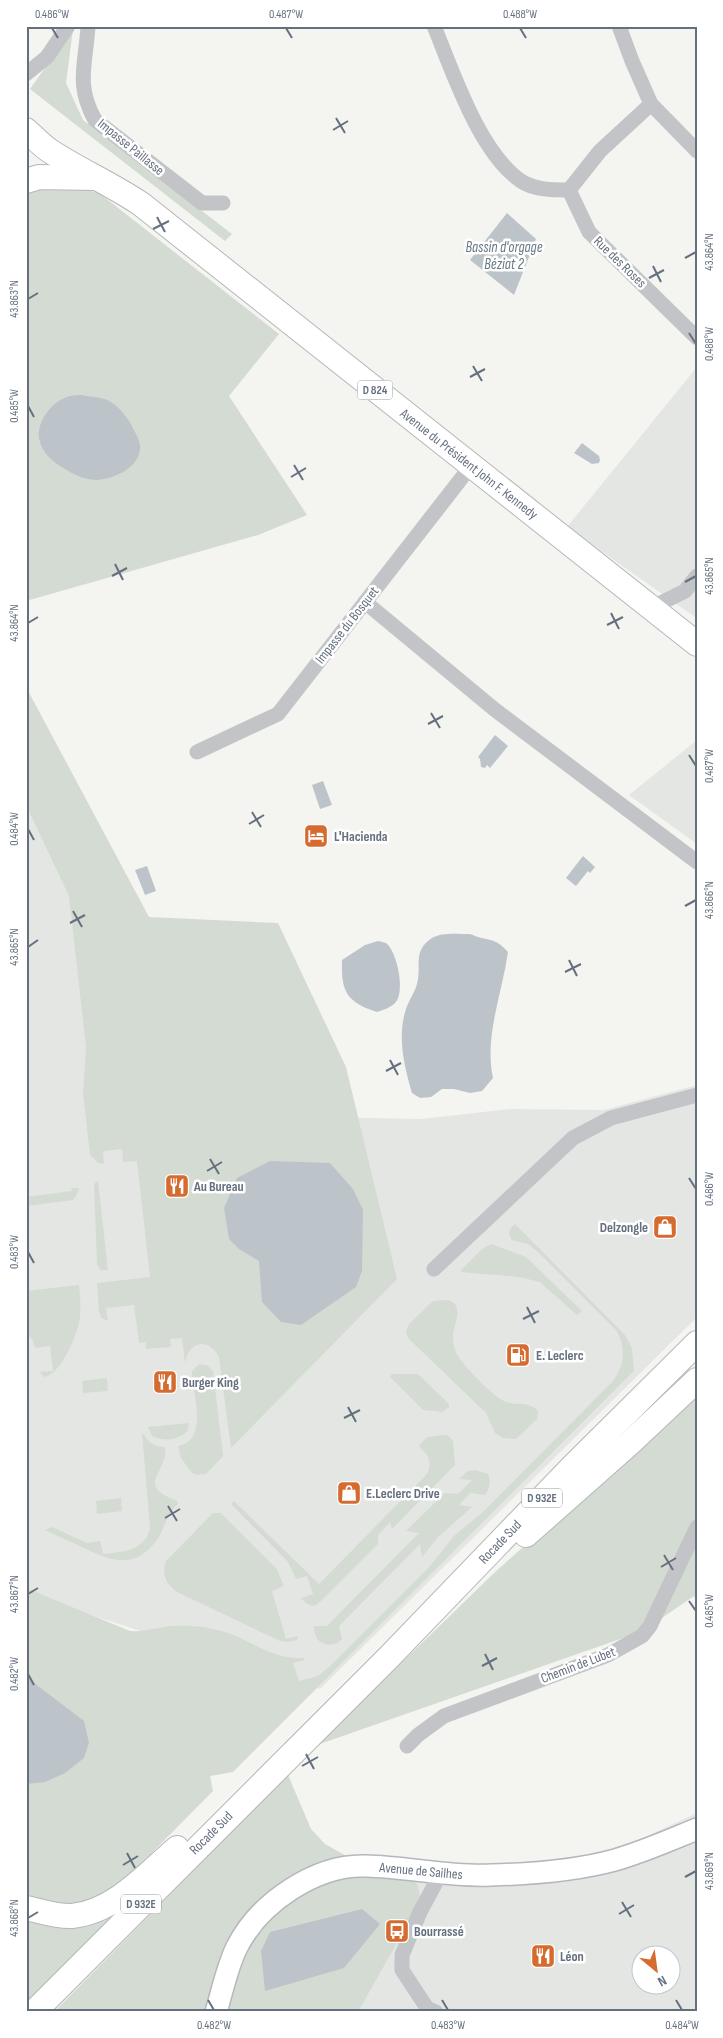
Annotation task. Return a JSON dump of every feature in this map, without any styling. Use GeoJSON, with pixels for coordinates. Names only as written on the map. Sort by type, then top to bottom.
{"type":"FeatureCollection","features":[{"type":"Feature","properties":{"kind":"main road","name":"Avenue du Président John F. Kennedy"},"geometry":{"type":"LineString","coordinates":[[26,130],[48,150],[116,187],[141,204],[697,644]]}},
{"type":"Feature","properties":{"kind":"main road","name":"Avenue du Président John F. Kennedy"},"geometry":{"type":"LineString","coordinates":[[26,180],[39,178],[97,178]]}},
{"type":"Feature","properties":{"kind":"main road","name":"Rocade Sud"},"geometry":{"type":"LineString","coordinates":[[34,2012],[390,1656],[571,1468],[697,1343]]}},
{"type":"Feature","properties":{"kind":"main road","name":"Rocade Sud"},"geometry":{"type":"LineString","coordinates":[[390,1656],[630,1443],[697,1380]]}},
{"type":"Feature","properties":{"kind":"main road"},"geometry":{"type":"LineString","coordinates":[[26,1908],[71,1916],[97,1911],[122,1895],[219,1812],[247,1797]]}},
{"type":"Feature","properties":{"kind":"street"},"geometry":{"type":"LineString","coordinates":[[26,74],[47,57],[68,26]]}},
{"type":"Feature","properties":{"kind":"street","name":"Impasse Paillasse"},"geometry":{"type":"LineString","coordinates":[[88,26],[82,80],[87,105],[95,120],[202,203],[223,203]]}},
{"type":"Feature","properties":{"kind":"street"},"geometry":{"type":"LineString","coordinates":[[434,26],[478,128],[496,156],[521,181],[546,190],[569,190],[600,151],[651,104]]}},
{"type":"Feature","properties":{"kind":"street"},"geometry":{"type":"LineString","coordinates":[[619,26],[651,104],[697,151]]}},
{"type":"Feature","properties":{"kind":"street","name":"Rue des Roses"},"geometry":{"type":"LineString","coordinates":[[569,190],[589,232],[697,338]]}},
{"type":"Feature","properties":{"kind":"street","name":"Impasse du Bosquet"},"geometry":{"type":"LineString","coordinates":[[197,752],[278,714],[471,466]]}},
{"type":"Feature","properties":{"kind":"street"},"geometry":{"type":"LineString","coordinates":[[651,608],[685,591],[697,576]]}},
{"type":"Feature","properties":{"kind":"street"},"geometry":{"type":"LineString","coordinates":[[365,602],[494,709],[697,862]]}},
{"type":"Feature","properties":{"kind":"street"},"geometry":{"type":"LineString","coordinates":[[434,1269],[573,1138],[611,1118],[697,1095]]}},
{"type":"Feature","properties":{"kind":"street","name":"Chemin de Lubet"},"geometry":{"type":"LineString","coordinates":[[408,1746],[418,1735],[444,1716],[608,1655],[642,1636],[650,1626],[697,1527]]}},
{"type":"Feature","properties":{"kind":"street","name":"Avenue de Sailhes"},"geometry":{"type":"LineString","coordinates":[[216,2012],[236,1947],[254,1922],[270,1905],[297,1885],[328,1870],[364,1866],[488,1876],[528,1874],[571,1869],[614,1860],[697,1829]]}},
{"type":"Feature","properties":{"kind":"street"},"geometry":{"type":"LineString","coordinates":[[425,2010],[402,1970],[402,1955],[420,1912],[441,1873]]}},
{"type":"Feature","properties":{"kind":"shaded area"},"geometry":{"type":"Polygon","coordinates":[[[73,29],[66,83],[83,120],[232,234],[225,241],[30,89],[73,29]]]}},
{"type":"Feature","properties":{"kind":"shaded area"},"geometry":{"type":"Polygon","coordinates":[[[72,186],[99,193],[279,334],[229,396],[307,515],[258,535],[26,601],[26,189],[72,186]]]}},
{"type":"Feature","properties":{"kind":"shaded area"},"geometry":{"type":"Polygon","coordinates":[[[697,367],[697,614],[695,617],[567,527],[697,367]]]}},
{"type":"Feature","properties":{"kind":"shaded area"},"geometry":{"type":"Polygon","coordinates":[[[26,687],[149,917],[278,923],[346,1067],[397,1279],[231,1448],[219,1357],[215,1351],[210,1346],[199,1344],[190,1350],[185,1363],[182,1338],[170,1339],[171,1347],[146,1349],[146,1342],[139,1343],[134,1305],[106,1308],[108,1321],[101,1318],[99,1312],[97,1283],[150,1277],[137,1161],[123,1162],[122,1149],[103,1151],[104,1164],[98,1163],[90,1155],[83,1093],[86,1047],[69,896],[26,805],[26,687]]]}},
{"type":"Feature","properties":{"kind":"shaded area"},"geometry":{"type":"Polygon","coordinates":[[[697,740],[697,844],[629,795],[697,740]]]}},
{"type":"Feature","properties":{"kind":"shaded area"},"geometry":{"type":"Polygon","coordinates":[[[26,751],[140,1114],[421,1119],[511,1109],[604,1110],[697,1085],[697,1317],[320,1689],[26,1594],[26,751]]]}},
{"type":"Feature","properties":{"kind":"shaded area"},"geometry":{"type":"Polygon","coordinates":[[[98,1181],[108,1270],[100,1270],[97,1264],[94,1184],[98,1181]]]}},
{"type":"Feature","properties":{"kind":"shaded area"},"geometry":{"type":"Polygon","coordinates":[[[71,1188],[79,1188],[73,1200],[26,1206],[26,1197],[72,1191],[71,1188]]]}},
{"type":"Feature","properties":{"kind":"shaded area"},"geometry":{"type":"Polygon","coordinates":[[[515,1224],[625,1335],[632,1348],[634,1371],[233,1772],[210,1776],[213,1791],[110,1895],[75,1908],[26,1903],[26,1588],[130,1631],[183,1626],[218,1630],[269,1652],[304,1658],[305,1660],[293,1663],[299,1681],[318,1676],[430,1566],[454,1536],[484,1511],[613,1381],[620,1369],[623,1351],[617,1331],[538,1252],[528,1244],[512,1240],[509,1231],[515,1224]]]}},
{"type":"Feature","properties":{"kind":"shaded area"},"geometry":{"type":"Polygon","coordinates":[[[491,1244],[526,1257],[582,1311],[577,1315],[540,1282],[519,1277],[461,1272],[482,1249],[491,1244]]]}},
{"type":"Feature","properties":{"kind":"shaded area"},"geometry":{"type":"Polygon","coordinates":[[[79,1285],[80,1316],[73,1342],[57,1369],[44,1377],[40,1372],[53,1371],[50,1346],[35,1348],[32,1339],[26,1334],[26,1291],[79,1285]]]}},
{"type":"Feature","properties":{"kind":"shaded area"},"geometry":{"type":"Polygon","coordinates":[[[433,1301],[448,1301],[455,1305],[457,1313],[453,1334],[454,1347],[461,1361],[472,1373],[502,1400],[530,1406],[538,1411],[537,1419],[516,1439],[503,1438],[495,1433],[486,1413],[408,1338],[406,1331],[409,1324],[433,1301]]]}},
{"type":"Feature","properties":{"kind":"shaded area"},"geometry":{"type":"Polygon","coordinates":[[[199,1364],[207,1365],[213,1371],[223,1456],[206,1474],[197,1475],[192,1473],[181,1458],[178,1446],[187,1442],[193,1436],[196,1427],[197,1417],[192,1371],[199,1364]]]}},
{"type":"Feature","properties":{"kind":"shaded area"},"geometry":{"type":"Polygon","coordinates":[[[392,1374],[418,1374],[449,1404],[449,1407],[442,1412],[423,1410],[390,1377],[392,1374]]]}},
{"type":"Feature","properties":{"kind":"shaded area"},"geometry":{"type":"Polygon","coordinates":[[[107,1378],[108,1391],[83,1393],[82,1381],[107,1378]]]}},
{"type":"Feature","properties":{"kind":"shaded area"},"geometry":{"type":"Polygon","coordinates":[[[697,1392],[697,1603],[694,1596],[643,1631],[317,1745],[493,1574],[697,1392]]]}},
{"type":"Feature","properties":{"kind":"shaded area"},"geometry":{"type":"Polygon","coordinates":[[[189,1423],[188,1430],[185,1433],[172,1439],[152,1436],[148,1427],[189,1423]]]}},
{"type":"Feature","properties":{"kind":"shaded area"},"geometry":{"type":"Polygon","coordinates":[[[142,1432],[152,1443],[165,1447],[165,1456],[155,1483],[157,1489],[164,1495],[177,1501],[178,1504],[171,1512],[156,1541],[148,1550],[131,1559],[113,1559],[94,1553],[45,1530],[52,1527],[87,1543],[100,1541],[103,1554],[132,1549],[143,1541],[150,1528],[142,1432]]]}},
{"type":"Feature","properties":{"kind":"shaded area"},"geometry":{"type":"Polygon","coordinates":[[[449,1436],[453,1441],[455,1465],[392,1529],[390,1522],[378,1535],[378,1544],[314,1606],[307,1604],[301,1598],[313,1594],[307,1576],[296,1579],[288,1562],[231,1504],[234,1501],[319,1584],[427,1474],[430,1466],[429,1459],[419,1446],[427,1437],[449,1436]]]}},
{"type":"Feature","properties":{"kind":"shaded area"},"geometry":{"type":"Polygon","coordinates":[[[476,1470],[488,1474],[490,1485],[485,1495],[470,1493],[459,1505],[472,1507],[438,1537],[422,1557],[420,1544],[339,1626],[342,1639],[338,1643],[328,1645],[320,1642],[314,1631],[314,1626],[327,1626],[419,1533],[406,1531],[445,1493],[458,1494],[472,1480],[459,1479],[468,1471],[476,1470]]]}},
{"type":"Feature","properties":{"kind":"shaded area"},"geometry":{"type":"Polygon","coordinates":[[[121,1498],[122,1511],[97,1514],[96,1501],[121,1498]]]}},
{"type":"Feature","properties":{"kind":"shaded area"},"geometry":{"type":"Polygon","coordinates":[[[213,1513],[221,1513],[277,1569],[284,1586],[272,1591],[286,1639],[298,1636],[297,1640],[280,1641],[179,1593],[168,1583],[164,1575],[166,1561],[213,1513]]]}},
{"type":"Feature","properties":{"kind":"shaded area"},"geometry":{"type":"Polygon","coordinates":[[[288,1775],[311,1829],[325,1844],[350,1858],[286,1882],[209,2012],[54,2012],[288,1775]]]}},
{"type":"Feature","properties":{"kind":"shaded area"},"geometry":{"type":"Polygon","coordinates":[[[697,1813],[697,2012],[358,2012],[421,1901],[414,1880],[555,1879],[697,1813]]]}},
{"type":"Feature","properties":{"kind":"shaded area"},"geometry":{"type":"Polygon","coordinates":[[[376,1872],[414,1880],[418,1886],[421,1901],[358,2012],[226,2012],[241,1966],[250,1947],[261,1929],[274,1914],[290,1900],[310,1888],[334,1878],[376,1872]]]}},
{"type":"Feature","properties":{"kind":"shaded area"},"geometry":{"type":"Polygon","coordinates":[[[129,1901],[26,2008],[26,1915],[129,1901]]]}},
{"type":"Feature","properties":{"kind":"water","name":"Bassin d'orgage Béziat 2"},"geometry":{"type":"Polygon","coordinates":[[[507,213],[536,239],[514,295],[470,260],[507,213]]]}},
{"type":"Feature","properties":{"kind":"water"},"geometry":{"type":"Polygon","coordinates":[[[82,395],[104,399],[114,404],[127,418],[138,437],[140,445],[137,460],[119,474],[97,480],[81,477],[57,464],[48,457],[42,447],[39,435],[42,421],[46,414],[63,398],[82,395]]]}},
{"type":"Feature","properties":{"kind":"water"},"geometry":{"type":"Polygon","coordinates":[[[582,443],[599,456],[599,463],[592,464],[574,453],[582,443]]]}},
{"type":"Feature","properties":{"kind":"water"},"geometry":{"type":"Polygon","coordinates":[[[495,735],[508,746],[490,768],[487,765],[485,768],[481,767],[478,757],[495,735]]]}},
{"type":"Feature","properties":{"kind":"water"},"geometry":{"type":"Polygon","coordinates":[[[323,781],[332,805],[320,809],[312,785],[323,781]]]}},
{"type":"Feature","properties":{"kind":"water"},"geometry":{"type":"Polygon","coordinates":[[[583,856],[595,867],[590,873],[588,871],[576,886],[566,878],[583,856]]]}},
{"type":"Feature","properties":{"kind":"water"},"geometry":{"type":"Polygon","coordinates":[[[147,866],[156,891],[145,895],[135,870],[147,866]]]}},
{"type":"Feature","properties":{"kind":"water"},"geometry":{"type":"Polygon","coordinates":[[[470,934],[495,941],[508,952],[492,1031],[491,1063],[493,1078],[482,1091],[470,1093],[454,1089],[442,1089],[431,1097],[420,1098],[412,1093],[406,1072],[402,1030],[406,1009],[417,984],[420,954],[426,943],[436,936],[470,934]]]}},
{"type":"Feature","properties":{"kind":"water"},"geometry":{"type":"Polygon","coordinates":[[[378,941],[386,943],[394,954],[399,972],[400,991],[395,1003],[389,1008],[377,1012],[358,1004],[348,994],[344,987],[342,960],[365,945],[378,941]]]}},
{"type":"Feature","properties":{"kind":"water"},"geometry":{"type":"Polygon","coordinates":[[[270,1161],[330,1163],[353,1189],[363,1210],[362,1271],[356,1287],[301,1325],[281,1322],[262,1302],[259,1261],[239,1249],[229,1239],[224,1208],[237,1178],[270,1161]]]}},
{"type":"Feature","properties":{"kind":"water"},"geometry":{"type":"Polygon","coordinates":[[[26,1677],[84,1721],[89,1743],[84,1758],[65,1773],[45,1782],[26,1784],[26,1677]]]}},
{"type":"Feature","properties":{"kind":"water"},"geometry":{"type":"Polygon","coordinates":[[[362,1909],[380,1924],[344,1968],[265,1991],[261,1951],[270,1932],[362,1909]]]}},
{"type":"Feature","properties":{"kind":"place","name":"L'Hacienda"},"geometry":{"type":"Point","coordinates":[316,836]}},
{"type":"Feature","properties":{"kind":"place","name":"Au Bureau"},"geometry":{"type":"Point","coordinates":[177,1186]}},
{"type":"Feature","properties":{"kind":"place","name":"Delzongle"},"geometry":{"type":"Point","coordinates":[665,1227]}},
{"type":"Feature","properties":{"kind":"place","name":"E. Leclerc"},"geometry":{"type":"Point","coordinates":[518,1355]}},
{"type":"Feature","properties":{"kind":"place","name":"Burger King"},"geometry":{"type":"Point","coordinates":[165,1382]}},
{"type":"Feature","properties":{"kind":"place","name":"E.Leclerc Drive"},"geometry":{"type":"Point","coordinates":[349,1493]}},
{"type":"Feature","properties":{"kind":"place","name":"Bourrassé"},"geometry":{"type":"Point","coordinates":[397,1931]}},
{"type":"Feature","properties":{"kind":"place","name":"Léon"},"geometry":{"type":"Point","coordinates":[543,1956]}}]}
